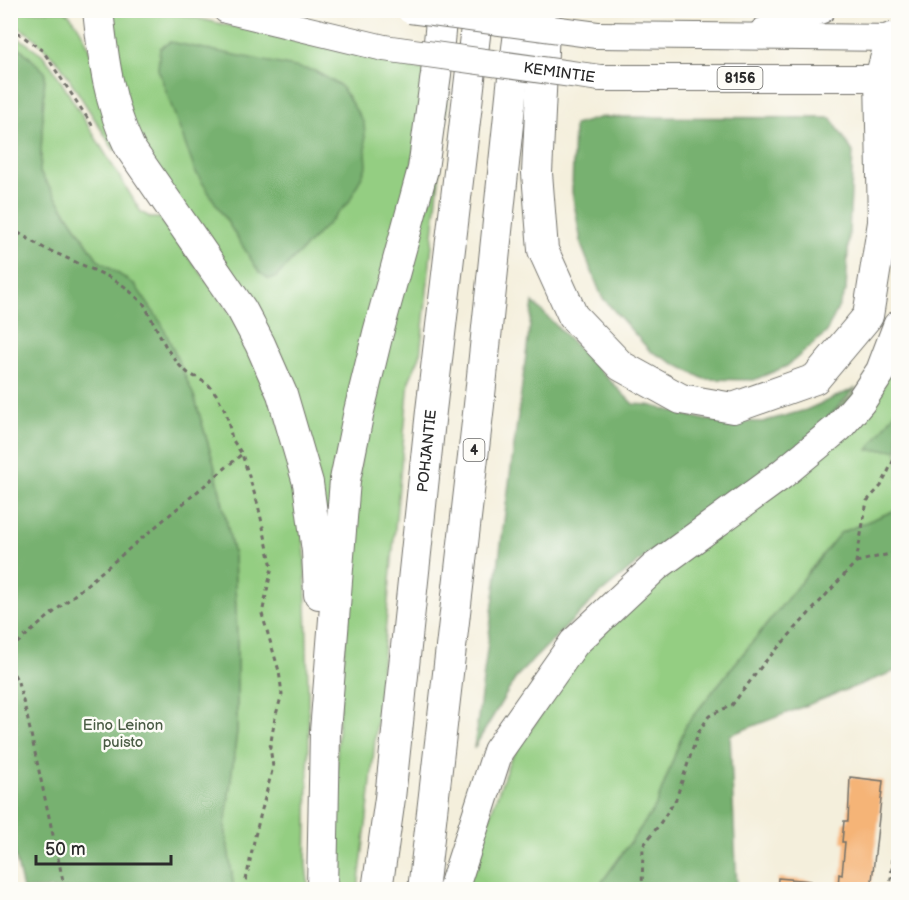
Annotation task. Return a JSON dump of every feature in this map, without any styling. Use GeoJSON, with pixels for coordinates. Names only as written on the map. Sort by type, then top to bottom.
{"type":"FeatureCollection","features":[{"type":"Feature","properties":{"kind":"highway"},"geometry":{"type":"LineString","coordinates":[[82,10],[90,21],[102,47]]}},
{"type":"Feature","properties":{"kind":"highway"},"geometry":{"type":"LineString","coordinates":[[98,10],[102,47],[117,117],[130,148],[243,310],[282,394],[308,483],[317,550],[325,732]]}},
{"type":"Feature","properties":{"kind":"highway"},"geometry":{"type":"LineString","coordinates":[[322,890],[325,732],[345,480],[358,411],[423,169],[442,10]]}},
{"type":"Feature","properties":{"kind":"highway","name":"POHJANTIE"},"geometry":{"type":"LineString","coordinates":[[377,890],[390,798],[431,411],[478,10]]}},
{"type":"Feature","properties":{"kind":"highway","name":"4"},"geometry":{"type":"LineString","coordinates":[[423,890],[522,10]]}},
{"type":"Feature","properties":{"kind":"highway"},"geometry":{"type":"LineString","coordinates":[[545,10],[537,173],[543,250],[573,316],[621,366],[681,399],[734,408],[815,379],[868,316],[883,222],[893,57]]}},
{"type":"Feature","properties":{"kind":"highway"},"geometry":{"type":"LineString","coordinates":[[453,890],[498,751],[574,643],[655,567],[781,476],[838,428],[861,401],[880,371],[898,326]]}},
{"type":"Feature","properties":{"kind":"main road","name":"KEMINTIE"},"geometry":{"type":"LineString","coordinates":[[226,10],[384,48],[600,78],[893,57]]}},
{"type":"Feature","properties":{"kind":"main road"},"geometry":{"type":"LineString","coordinates":[[410,10],[597,35],[746,37],[893,57]]}},
{"type":"Feature","properties":{"kind":"main road"},"geometry":{"type":"LineString","coordinates":[[746,37],[822,10]]}},
{"type":"Feature","properties":{"kind":"path"},"geometry":{"type":"LineString","coordinates":[[10,27],[43,51],[56,67],[100,136]]}},
{"type":"Feature","properties":{"kind":"path"},"geometry":{"type":"LineString","coordinates":[[10,228],[44,248],[116,281],[144,304],[167,349],[180,366],[208,384],[216,394],[226,412],[232,439],[242,454],[258,505],[272,567],[262,614],[279,671],[282,694],[274,718],[270,747],[273,767],[244,890]]}},
{"type":"Feature","properties":{"kind":"path"},"geometry":{"type":"LineString","coordinates":[[642,890],[643,846],[660,825],[676,799],[698,733],[709,716],[732,705],[764,663],[856,562],[867,501],[881,486],[898,451]]}},
{"type":"Feature","properties":{"kind":"path"},"geometry":{"type":"LineString","coordinates":[[10,649],[242,454]]}},
{"type":"Feature","properties":{"kind":"path"},"geometry":{"type":"LineString","coordinates":[[856,562],[898,552]]}},
{"type":"Feature","properties":{"kind":"path"},"geometry":{"type":"LineString","coordinates":[[10,666],[18,682],[27,716],[65,890]]}},
{"type":"Feature","properties":{"kind":"path"},"geometry":{"type":"LineString","coordinates":[[890,890],[898,800]]}},
{"type":"Feature","properties":{"kind":"green space"},"geometry":{"type":"Polygon","coordinates":[[[10,11],[65,11],[75,21],[84,36],[98,74],[116,149],[114,150],[60,64],[31,35],[11,23],[10,11]]]}},
{"type":"Feature","properties":{"kind":"green space"},"geometry":{"type":"Polygon","coordinates":[[[109,11],[165,11],[425,70],[412,167],[327,565],[289,392],[133,129],[109,11]]]}},
{"type":"Feature","properties":{"kind":"green space"},"geometry":{"type":"Polygon","coordinates":[[[10,32],[42,54],[141,212],[151,218],[160,218],[233,316],[272,398],[297,486],[305,553],[309,736],[306,865],[309,889],[234,889],[225,827],[237,731],[234,556],[214,464],[194,396],[135,285],[98,260],[40,173],[45,73],[21,49],[11,43],[10,32]]]}},
{"type":"Feature","properties":{"kind":"green space"},"geometry":{"type":"Polygon","coordinates":[[[170,42],[315,71],[341,86],[364,123],[367,165],[349,202],[275,278],[269,279],[259,272],[195,171],[158,69],[160,48],[170,42]]]}},
{"type":"Feature","properties":{"kind":"green space","name":"Eino Leinon puisto"},"geometry":{"type":"Polygon","coordinates":[[[11,43],[21,49],[45,72],[40,173],[98,260],[135,285],[162,324],[194,396],[214,464],[234,556],[237,731],[225,827],[234,889],[23,889],[10,834],[11,43]]]}},
{"type":"Feature","properties":{"kind":"green space"},"geometry":{"type":"Polygon","coordinates":[[[450,76],[420,356],[409,381],[369,802],[358,889],[332,890],[338,728],[364,412],[450,76]]]}},
{"type":"Feature","properties":{"kind":"green space"},"geometry":{"type":"Polygon","coordinates":[[[602,117],[831,118],[853,152],[846,291],[826,333],[787,366],[754,380],[704,379],[650,351],[602,297],[582,247],[572,192],[574,125],[602,117]]]}},
{"type":"Feature","properties":{"kind":"green space"},"geometry":{"type":"Polygon","coordinates":[[[533,302],[633,404],[649,405],[705,420],[762,422],[806,410],[856,388],[792,455],[651,552],[596,597],[517,676],[474,748],[533,302]]]}},
{"type":"Feature","properties":{"kind":"green space"},"geometry":{"type":"Polygon","coordinates":[[[898,352],[898,509],[840,533],[686,725],[655,808],[597,889],[463,890],[510,760],[583,652],[898,352]]]}},
{"type":"Feature","properties":{"kind":"green space"},"geometry":{"type":"Polygon","coordinates":[[[898,408],[898,450],[868,450],[898,408]]]}},
{"type":"Feature","properties":{"kind":"green space"},"geometry":{"type":"Polygon","coordinates":[[[898,509],[898,670],[730,735],[737,889],[597,889],[655,808],[686,725],[840,533],[898,509]]]}},
{"type":"Feature","properties":{"kind":"building"},"geometry":{"type":"Polygon","coordinates":[[[850,777],[883,781],[871,890],[838,887],[839,874],[842,875],[845,842],[842,842],[844,821],[848,821],[850,777]]]}},
{"type":"Feature","properties":{"kind":"building"},"geometry":{"type":"Polygon","coordinates":[[[778,878],[811,881],[810,890],[777,890],[778,878]]]}}]}
